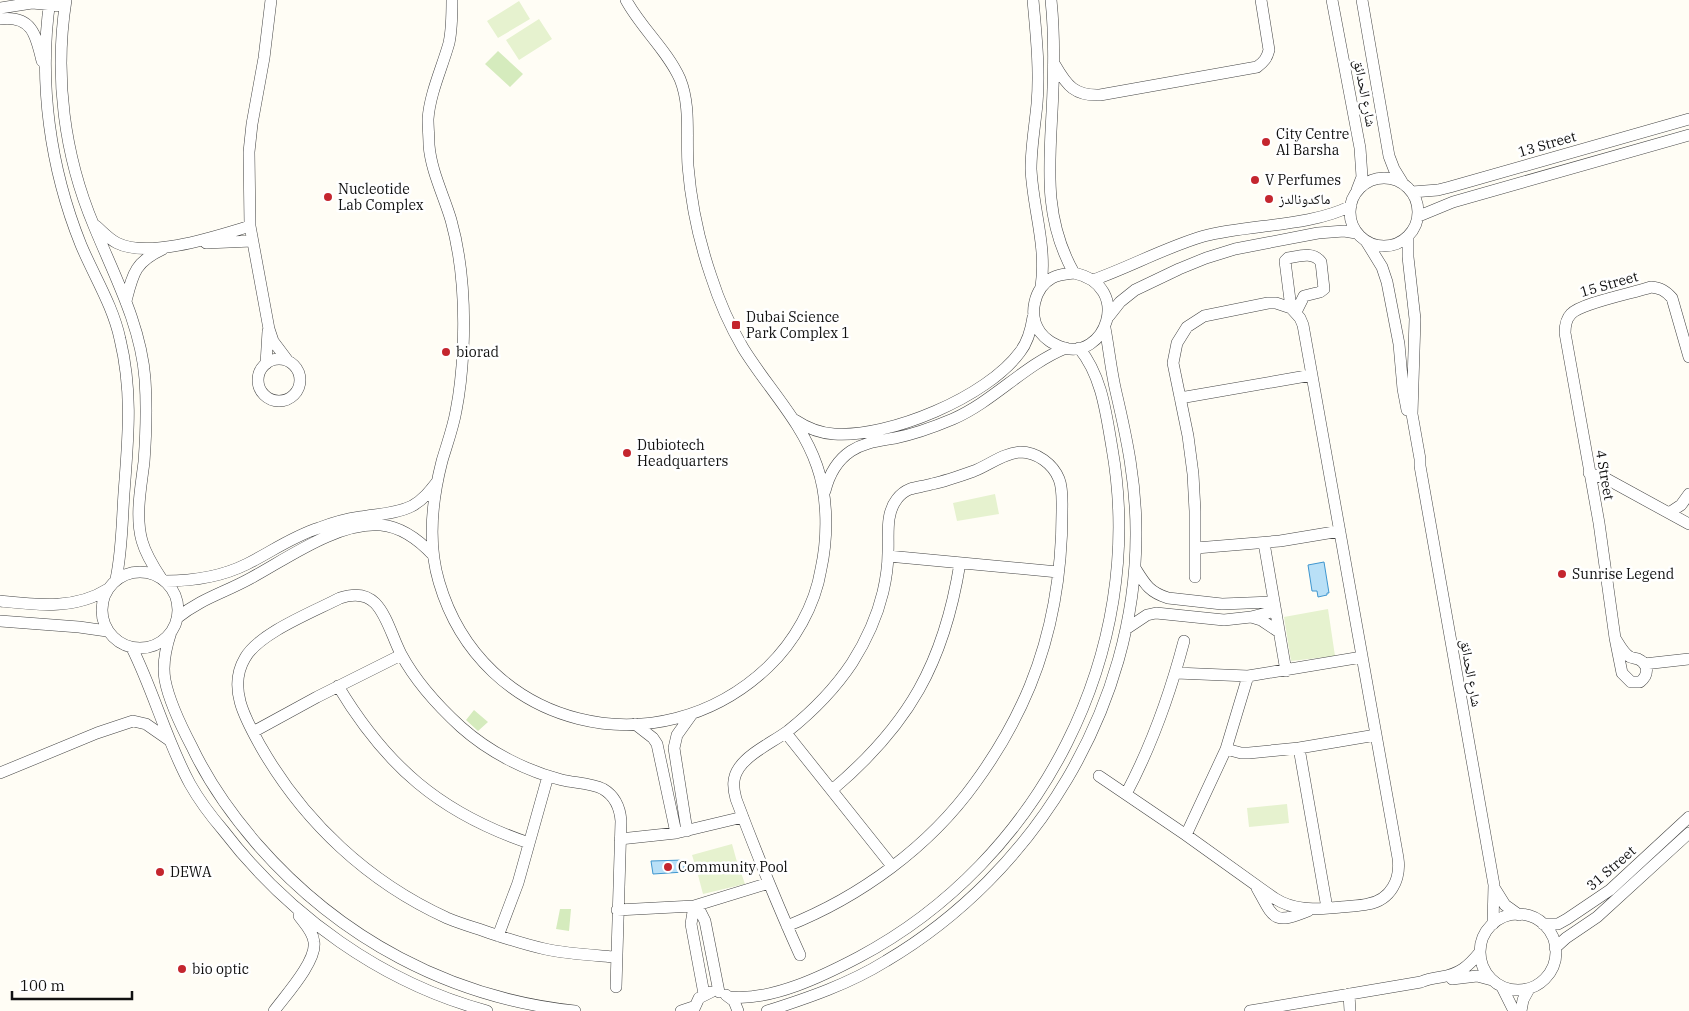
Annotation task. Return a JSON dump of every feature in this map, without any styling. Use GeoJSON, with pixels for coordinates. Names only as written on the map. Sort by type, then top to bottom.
{"type":"FeatureCollection","features":[{"type":"Feature","properties":{"kind":"street"},"geometry":{"type":"LineString","coordinates":[[0,7],[17,0]]}},
{"type":"Feature","properties":{"kind":"street"},"geometry":{"type":"LineString","coordinates":[[271,0],[264,58],[249,146],[250,226],[268,329],[273,341],[295,366],[300,375],[300,384],[296,393],[288,399],[281,401],[267,397],[259,386],[260,371],[272,360],[288,360]]}},
{"type":"Feature","properties":{"kind":"street"},"geometry":{"type":"LineString","coordinates":[[452,0],[450,40],[435,85],[428,118],[430,152],[452,224],[460,264],[464,320],[462,363],[456,412],[433,505],[433,555],[438,579],[447,606],[460,631],[476,654],[496,675],[518,692],[543,706],[591,722],[635,724],[661,722],[692,714],[724,700],[752,681],[777,658],[798,631],[812,602],[821,572],[825,542],[824,493],[817,466],[806,440],[743,348],[726,314],[700,241],[688,166],[686,101],[680,79],[668,58],[626,0]]}},
{"type":"Feature","properties":{"kind":"street"},"geometry":{"type":"LineString","coordinates":[[1033,0],[1038,66],[1037,103],[1031,167],[1034,200],[1043,250],[1042,287]]}},
{"type":"Feature","properties":{"kind":"street"},"geometry":{"type":"LineString","coordinates":[[1051,0],[1054,64],[1049,150],[1051,203],[1059,244],[1074,273]]}},
{"type":"Feature","properties":{"kind":"street"},"geometry":{"type":"LineString","coordinates":[[1054,64],[1064,82],[1072,89],[1090,96],[1258,67],[1269,50],[1261,0]]}},
{"type":"Feature","properties":{"kind":"street","name":"شارع الحدائق"},"geometry":{"type":"LineString","coordinates":[[1332,0],[1361,155],[1362,177],[1357,191]]}},
{"type":"Feature","properties":{"kind":"street","name":"شارع الحدائق"},"geometry":{"type":"LineString","coordinates":[[1362,0],[1389,156],[1394,170],[1402,182]]}},
{"type":"Feature","properties":{"kind":"street"},"geometry":{"type":"LineString","coordinates":[[0,7],[33,1],[65,3],[62,28],[61,78],[65,127],[76,176],[93,224],[126,301],[138,339],[145,377],[147,417],[139,520],[142,540],[149,560],[174,592],[178,604],[177,618],[166,648],[165,680],[180,722],[198,761],[221,798],[247,833],[272,861],[298,887],[356,933],[394,956],[474,990],[514,1001],[575,1011]]}},
{"type":"Feature","properties":{"kind":"street"},"geometry":{"type":"LineString","coordinates":[[49,2],[46,26],[48,115],[60,182],[81,244],[120,336],[125,362],[130,414],[122,540],[116,580]]}},
{"type":"Feature","properties":{"kind":"street"},"geometry":{"type":"LineString","coordinates":[[0,19],[11,18],[19,20],[32,30],[36,37],[46,75]]}},
{"type":"Feature","properties":{"kind":"street","name":"13 Street"},"geometry":{"type":"LineString","coordinates":[[1412,192],[1450,187],[1689,119]]}},
{"type":"Feature","properties":{"kind":"street"},"geometry":{"type":"LineString","coordinates":[[1419,216],[1453,202],[1689,135]]}},
{"type":"Feature","properties":{"kind":"street"},"geometry":{"type":"LineString","coordinates":[[1377,178],[1394,179],[1402,182],[1412,192],[1418,206],[1419,216],[1414,229],[1408,238],[1402,242],[1387,247],[1366,241],[1356,232],[1351,221],[1350,206],[1357,191],[1369,181],[1377,178]]}},
{"type":"Feature","properties":{"kind":"street"},"geometry":{"type":"LineString","coordinates":[[1093,280],[1203,237],[1231,230],[1321,217],[1339,212],[1350,206]]}},
{"type":"Feature","properties":{"kind":"street"},"geometry":{"type":"LineString","coordinates":[[93,224],[109,238],[128,247],[167,247],[199,242],[250,226]]}},
{"type":"Feature","properties":{"kind":"street"},"geometry":{"type":"LineString","coordinates":[[1034,315],[1039,331],[1050,343],[1066,348],[1079,348],[1094,341],[1105,328],[1109,316],[1120,302],[1135,290],[1179,269],[1206,258],[1235,250],[1318,233],[1356,232]]}},
{"type":"Feature","properties":{"kind":"street","name":"شارع الحدائق"},"geometry":{"type":"LineString","coordinates":[[1408,238],[1408,257],[1415,319],[1412,414],[1494,885]]}},
{"type":"Feature","properties":{"kind":"street"},"geometry":{"type":"LineString","coordinates":[[199,242],[252,241]]}},
{"type":"Feature","properties":{"kind":"street","name":"شارع الحدائق"},"geometry":{"type":"LineString","coordinates":[[1366,241],[1382,267],[1387,282],[1399,344],[1404,399],[1415,458],[1420,466]]}},
{"type":"Feature","properties":{"kind":"street"},"geometry":{"type":"LineString","coordinates":[[126,301],[133,276],[144,259],[167,247]]}},
{"type":"Feature","properties":{"kind":"street"},"geometry":{"type":"LineString","coordinates":[[1099,776],[1288,906],[1312,910],[1377,902],[1391,891],[1399,875],[1398,858],[1303,325],[1294,310],[1285,261],[1288,258],[1308,255],[1317,258],[1321,262],[1324,289],[1320,292],[1304,296],[1294,310]]}},
{"type":"Feature","properties":{"kind":"street"},"geometry":{"type":"LineString","coordinates":[[790,417],[819,432],[844,434],[895,426],[937,411],[976,389],[1012,362],[1027,340],[1034,315],[1035,300],[1042,287],[1050,279],[1062,274],[1074,273],[1084,275],[1093,280],[1102,290],[1108,302],[1109,316]]}},
{"type":"Feature","properties":{"kind":"street","name":"15 Street"},"geometry":{"type":"LineString","coordinates":[[1568,318],[1578,308],[1651,287],[1663,289],[1672,298],[1689,357]]}},
{"type":"Feature","properties":{"kind":"street"},"geometry":{"type":"LineString","coordinates":[[1195,577],[1196,548],[1193,474],[1174,373],[1174,353],[1181,334],[1191,323],[1214,313],[1268,303],[1284,305],[1294,310]]}},
{"type":"Feature","properties":{"kind":"street","name":"4 Street"},"geometry":{"type":"LineString","coordinates":[[1568,318],[1565,333],[1594,496],[1622,673],[1627,680],[1636,683],[1644,678],[1647,668],[1644,664]]}},
{"type":"Feature","properties":{"kind":"street"},"geometry":{"type":"LineString","coordinates":[[767,1011],[828,990],[885,962],[918,941],[948,918],[1003,866],[1026,839],[1067,780],[1086,744],[1103,707],[1116,668],[1126,629],[1135,568],[1136,524],[1132,461],[1105,328]]}},
{"type":"Feature","properties":{"kind":"street"},"geometry":{"type":"LineString","coordinates":[[266,364],[268,329]]}},
{"type":"Feature","properties":{"kind":"street"},"geometry":{"type":"LineString","coordinates":[[824,493],[828,478],[834,468],[850,452],[860,446],[874,441],[914,433],[953,419],[989,399],[1036,363],[1066,348]]}},
{"type":"Feature","properties":{"kind":"street"},"geometry":{"type":"LineString","coordinates":[[730,997],[754,997],[792,986],[845,964],[898,934],[946,897],[989,858],[1026,812],[1052,771],[1079,718],[1099,663],[1114,594],[1118,559],[1118,491],[1110,435],[1096,376],[1087,358],[1079,348]]}},
{"type":"Feature","properties":{"kind":"street"},"geometry":{"type":"LineString","coordinates":[[1180,398],[1312,376]]}},
{"type":"Feature","properties":{"kind":"street"},"geometry":{"type":"LineString","coordinates":[[787,926],[833,905],[860,889],[892,866],[936,829],[956,808],[985,769],[1019,711],[1040,657],[1054,601],[1062,536],[1060,480],[1051,466],[1037,456],[1020,452],[1004,456],[980,469],[909,490],[899,496],[892,506],[890,517],[888,556],[883,591],[873,624],[857,655],[837,684],[813,710],[786,733],[749,758],[736,771],[733,780],[733,790],[769,883],[787,926],[800,955]]}},
{"type":"Feature","properties":{"kind":"street"},"geometry":{"type":"LineString","coordinates":[[1589,473],[1614,484],[1689,524]]}},
{"type":"Feature","properties":{"kind":"street"},"geometry":{"type":"LineString","coordinates":[[172,632],[154,646],[143,649],[132,648],[114,639],[107,631],[101,614],[101,605],[108,589],[116,580],[126,574],[138,571],[150,573],[163,579],[195,580],[224,573],[248,563],[297,536],[317,528],[358,517],[397,512],[420,500],[438,480]]}},
{"type":"Feature","properties":{"kind":"street"},"geometry":{"type":"LineString","coordinates":[[1594,496],[1606,485],[1614,484]]}},
{"type":"Feature","properties":{"kind":"street"},"geometry":{"type":"LineString","coordinates":[[1669,513],[1681,505],[1689,494]]}},
{"type":"Feature","properties":{"kind":"street"},"geometry":{"type":"LineString","coordinates":[[177,618],[202,601],[249,579],[319,540],[339,532],[381,525],[396,528],[410,535],[433,555]]}},
{"type":"Feature","properties":{"kind":"street"},"geometry":{"type":"LineString","coordinates":[[1196,548],[1264,543],[1340,531]]}},
{"type":"Feature","properties":{"kind":"street"},"geometry":{"type":"LineString","coordinates":[[1264,543],[1286,670]]}},
{"type":"Feature","properties":{"kind":"street"},"geometry":{"type":"LineString","coordinates":[[888,556],[1058,572]]}},
{"type":"Feature","properties":{"kind":"street"},"geometry":{"type":"LineString","coordinates":[[832,790],[858,769],[881,744],[902,718],[920,690],[946,628],[955,596],[960,563]]}},
{"type":"Feature","properties":{"kind":"street"},"geometry":{"type":"LineString","coordinates":[[1135,568],[1146,586],[1160,595],[1197,602],[1275,607]]}},
{"type":"Feature","properties":{"kind":"street"},"geometry":{"type":"LineString","coordinates":[[1248,604],[1266,592],[1270,582]]}},
{"type":"Feature","properties":{"kind":"street"},"geometry":{"type":"LineString","coordinates":[[0,601],[35,605],[75,603],[108,589]]}},
{"type":"Feature","properties":{"kind":"street"},"geometry":{"type":"LineString","coordinates":[[616,957],[545,949],[498,936],[440,914],[399,893],[354,860],[324,832],[297,801],[273,768],[253,732],[238,698],[239,672],[251,649],[260,640],[272,633],[340,598],[348,595],[358,595],[367,598],[375,603],[401,655],[429,694],[463,729],[504,756],[548,776],[602,788],[608,793],[618,806],[620,813],[616,987]]}},
{"type":"Feature","properties":{"kind":"street"},"geometry":{"type":"LineString","coordinates":[[1232,604],[1234,619]]}},
{"type":"Feature","properties":{"kind":"street"},"geometry":{"type":"LineString","coordinates":[[33,624],[35,605]]}},
{"type":"Feature","properties":{"kind":"street"},"geometry":{"type":"LineString","coordinates":[[1126,629],[1147,615],[1156,613],[1165,612],[1211,619],[1234,619],[1251,617],[1275,607]]}},
{"type":"Feature","properties":{"kind":"street"},"geometry":{"type":"LineString","coordinates":[[1251,617],[1261,620],[1279,632]]}},
{"type":"Feature","properties":{"kind":"street"},"geometry":{"type":"LineString","coordinates":[[0,621],[79,626],[107,631]]}},
{"type":"Feature","properties":{"kind":"street"},"geometry":{"type":"LineString","coordinates":[[1615,638],[1630,657],[1640,660],[1644,664],[1689,658]]}},
{"type":"Feature","properties":{"kind":"street"},"geometry":{"type":"LineString","coordinates":[[1126,794],[1150,745],[1176,673],[1184,641]]}},
{"type":"Feature","properties":{"kind":"street"},"geometry":{"type":"LineString","coordinates":[[132,648],[169,740],[190,784],[211,816],[247,860],[288,900],[321,928],[357,953],[395,975],[435,993],[487,1011]]}},
{"type":"Feature","properties":{"kind":"street"},"geometry":{"type":"LineString","coordinates":[[253,732],[338,686],[401,655]]}},
{"type":"Feature","properties":{"kind":"street"},"geometry":{"type":"LineString","coordinates":[[1176,673],[1248,676],[1362,657]]}},
{"type":"Feature","properties":{"kind":"street"},"geometry":{"type":"LineString","coordinates":[[1186,835],[1226,749],[1248,676]]}},
{"type":"Feature","properties":{"kind":"street"},"geometry":{"type":"LineString","coordinates":[[338,686],[354,714],[373,739],[417,784],[474,821],[529,843]]}},
{"type":"Feature","properties":{"kind":"street"},"geometry":{"type":"LineString","coordinates":[[682,832],[684,809],[674,748],[681,729],[692,714]]}},
{"type":"Feature","properties":{"kind":"street"},"geometry":{"type":"LineString","coordinates":[[0,773],[97,733],[133,721],[146,724],[169,740]]}},
{"type":"Feature","properties":{"kind":"street"},"geometry":{"type":"LineString","coordinates":[[635,724],[653,738],[657,744],[671,810],[682,832]]}},
{"type":"Feature","properties":{"kind":"street"},"geometry":{"type":"LineString","coordinates":[[786,733],[892,866]]}},
{"type":"Feature","properties":{"kind":"street"},"geometry":{"type":"LineString","coordinates":[[1226,749],[1249,753],[1299,748],[1376,735]]}},
{"type":"Feature","properties":{"kind":"street"},"geometry":{"type":"LineString","coordinates":[[1299,748],[1327,908]]}},
{"type":"Feature","properties":{"kind":"street"},"geometry":{"type":"LineString","coordinates":[[498,936],[518,883],[548,776]]}},
{"type":"Feature","properties":{"kind":"street"},"geometry":{"type":"LineString","coordinates":[[668,793],[681,790]]}},
{"type":"Feature","properties":{"kind":"street"},"geometry":{"type":"LineString","coordinates":[[684,809],[690,816],[706,827]]}},
{"type":"Feature","properties":{"kind":"street"},"geometry":{"type":"LineString","coordinates":[[658,836],[671,810]]}},
{"type":"Feature","properties":{"kind":"street"},"geometry":{"type":"LineString","coordinates":[[620,839],[682,832],[743,817]]}},
{"type":"Feature","properties":{"kind":"street","name":"31 Street"},"geometry":{"type":"LineString","coordinates":[[1543,924],[1558,924],[1610,890],[1689,817]]}},
{"type":"Feature","properties":{"kind":"street","name":"31 Street"},"geometry":{"type":"LineString","coordinates":[[1555,948],[1574,932],[1597,917],[1689,833]]}},
{"type":"Feature","properties":{"kind":"street"},"geometry":{"type":"LineString","coordinates":[[618,910],[696,905],[769,883]]}},
{"type":"Feature","properties":{"kind":"street"},"geometry":{"type":"LineString","coordinates":[[1494,885],[1498,896],[1505,905],[1519,914],[1533,918],[1543,924],[1552,937],[1555,948],[1554,963],[1548,976],[1529,989],[1515,990],[1502,987],[1492,980],[1483,967],[1480,952],[1483,938],[1492,924],[1505,917],[1519,914]]}},
{"type":"Feature","properties":{"kind":"street"},"geometry":{"type":"LineString","coordinates":[[1492,924],[1494,885]]}},
{"type":"Feature","properties":{"kind":"street"},"geometry":{"type":"LineString","coordinates":[[706,929],[713,907],[719,898]]}},
{"type":"Feature","properties":{"kind":"street"},"geometry":{"type":"LineString","coordinates":[[274,1011],[314,953],[315,944],[313,936],[288,900]]}},
{"type":"Feature","properties":{"kind":"street"},"geometry":{"type":"LineString","coordinates":[[696,905],[705,921],[719,992]]}},
{"type":"Feature","properties":{"kind":"street"},"geometry":{"type":"LineString","coordinates":[[696,905],[691,914],[692,933],[704,994]]}},
{"type":"Feature","properties":{"kind":"street"},"geometry":{"type":"LineString","coordinates":[[672,908],[688,923],[692,933]]}},
{"type":"Feature","properties":{"kind":"street"},"geometry":{"type":"LineString","coordinates":[[695,948],[710,946]]}},
{"type":"Feature","properties":{"kind":"street"},"geometry":{"type":"LineString","coordinates":[[1250,1011],[1421,982],[1462,971],[1469,966],[1480,952]]}},
{"type":"Feature","properties":{"kind":"street"},"geometry":{"type":"LineString","coordinates":[[1421,982],[1427,984],[1473,976],[1492,980]]}},
{"type":"Feature","properties":{"kind":"street"},"geometry":{"type":"LineString","coordinates":[[1502,987],[1514,1011]]}},
{"type":"Feature","properties":{"kind":"street"},"geometry":{"type":"LineString","coordinates":[[1521,1011],[1523,1000],[1529,989]]}},
{"type":"Feature","properties":{"kind":"street"},"geometry":{"type":"LineString","coordinates":[[681,1011],[693,1009],[704,994],[719,992],[734,1001],[738,1011]]}},
{"type":"Feature","properties":{"kind":"street"},"geometry":{"type":"LineString","coordinates":[[1349,994],[1350,1011]]}},
{"type":"Feature","properties":{"kind":"green space"},"geometry":{"type":"Polygon","coordinates":[[[519,1],[530,19],[498,38],[487,21],[519,1]]]}},
{"type":"Feature","properties":{"kind":"green space"},"geometry":{"type":"Polygon","coordinates":[[[539,19],[552,39],[519,60],[506,40],[539,19]]]}},
{"type":"Feature","properties":{"kind":"green space"},"geometry":{"type":"Polygon","coordinates":[[[498,51],[523,74],[510,87],[485,64],[498,51]]]}},
{"type":"Feature","properties":{"kind":"green space"},"geometry":{"type":"Polygon","coordinates":[[[995,494],[999,514],[957,521],[953,503],[995,494]]]}},
{"type":"Feature","properties":{"kind":"green space"},"geometry":{"type":"Polygon","coordinates":[[[1328,609],[1335,656],[1291,661],[1284,617],[1328,609]]]}},
{"type":"Feature","properties":{"kind":"green space"},"geometry":{"type":"Polygon","coordinates":[[[474,710],[488,722],[478,731],[466,720],[474,710]]]}},
{"type":"Feature","properties":{"kind":"green space"},"geometry":{"type":"Polygon","coordinates":[[[1287,804],[1289,823],[1249,827],[1247,808],[1287,804]]]}},
{"type":"Feature","properties":{"kind":"green space"},"geometry":{"type":"Polygon","coordinates":[[[732,844],[737,862],[698,874],[692,855],[732,844]]]}},
{"type":"Feature","properties":{"kind":"green space"},"geometry":{"type":"Polygon","coordinates":[[[738,864],[745,884],[703,894],[698,875],[738,864]]]}},
{"type":"Feature","properties":{"kind":"green space"},"geometry":{"type":"Polygon","coordinates":[[[560,909],[571,909],[569,931],[556,929],[560,909]]]}},
{"type":"Feature","properties":{"kind":"water"},"geometry":{"type":"Polygon","coordinates":[[[1324,562],[1329,593],[1318,597],[1317,591],[1312,591],[1308,565],[1324,562]]]}},
{"type":"Feature","properties":{"kind":"water","name":"Community Pool"},"geometry":{"type":"Polygon","coordinates":[[[684,860],[684,872],[653,874],[651,861],[684,860]]]}},
{"type":"Feature","properties":{"kind":"place","name":"City Centre Al Barsha"},"geometry":{"type":"Point","coordinates":[1266,142]}},
{"type":"Feature","properties":{"kind":"place","name":"V Perfumes"},"geometry":{"type":"Point","coordinates":[1255,180]}},
{"type":"Feature","properties":{"kind":"place","name":"Nucleotide Lab Complex"},"geometry":{"type":"Point","coordinates":[328,197]}},
{"type":"Feature","properties":{"kind":"place","name":"ماكدونالدز"},"geometry":{"type":"Point","coordinates":[1269,199]}},
{"type":"Feature","properties":{"kind":"place","name":"Dubai Science Park Complex 1"},"geometry":{"type":"Point","coordinates":[736,325]}},
{"type":"Feature","properties":{"kind":"place","name":"biorad"},"geometry":{"type":"Point","coordinates":[446,352]}},
{"type":"Feature","properties":{"kind":"place","name":"Dubiotech Headquarters"},"geometry":{"type":"Point","coordinates":[627,453]}},
{"type":"Feature","properties":{"kind":"place","name":"Sunrise Legend"},"geometry":{"type":"Point","coordinates":[1562,574]}},
{"type":"Feature","properties":{"kind":"place","name":"Community Pool"},"geometry":{"type":"Point","coordinates":[668,867]}},
{"type":"Feature","properties":{"kind":"place","name":"DEWA"},"geometry":{"type":"Point","coordinates":[160,872]}},
{"type":"Feature","properties":{"kind":"place","name":"bio optic"},"geometry":{"type":"Point","coordinates":[182,969]}}]}
